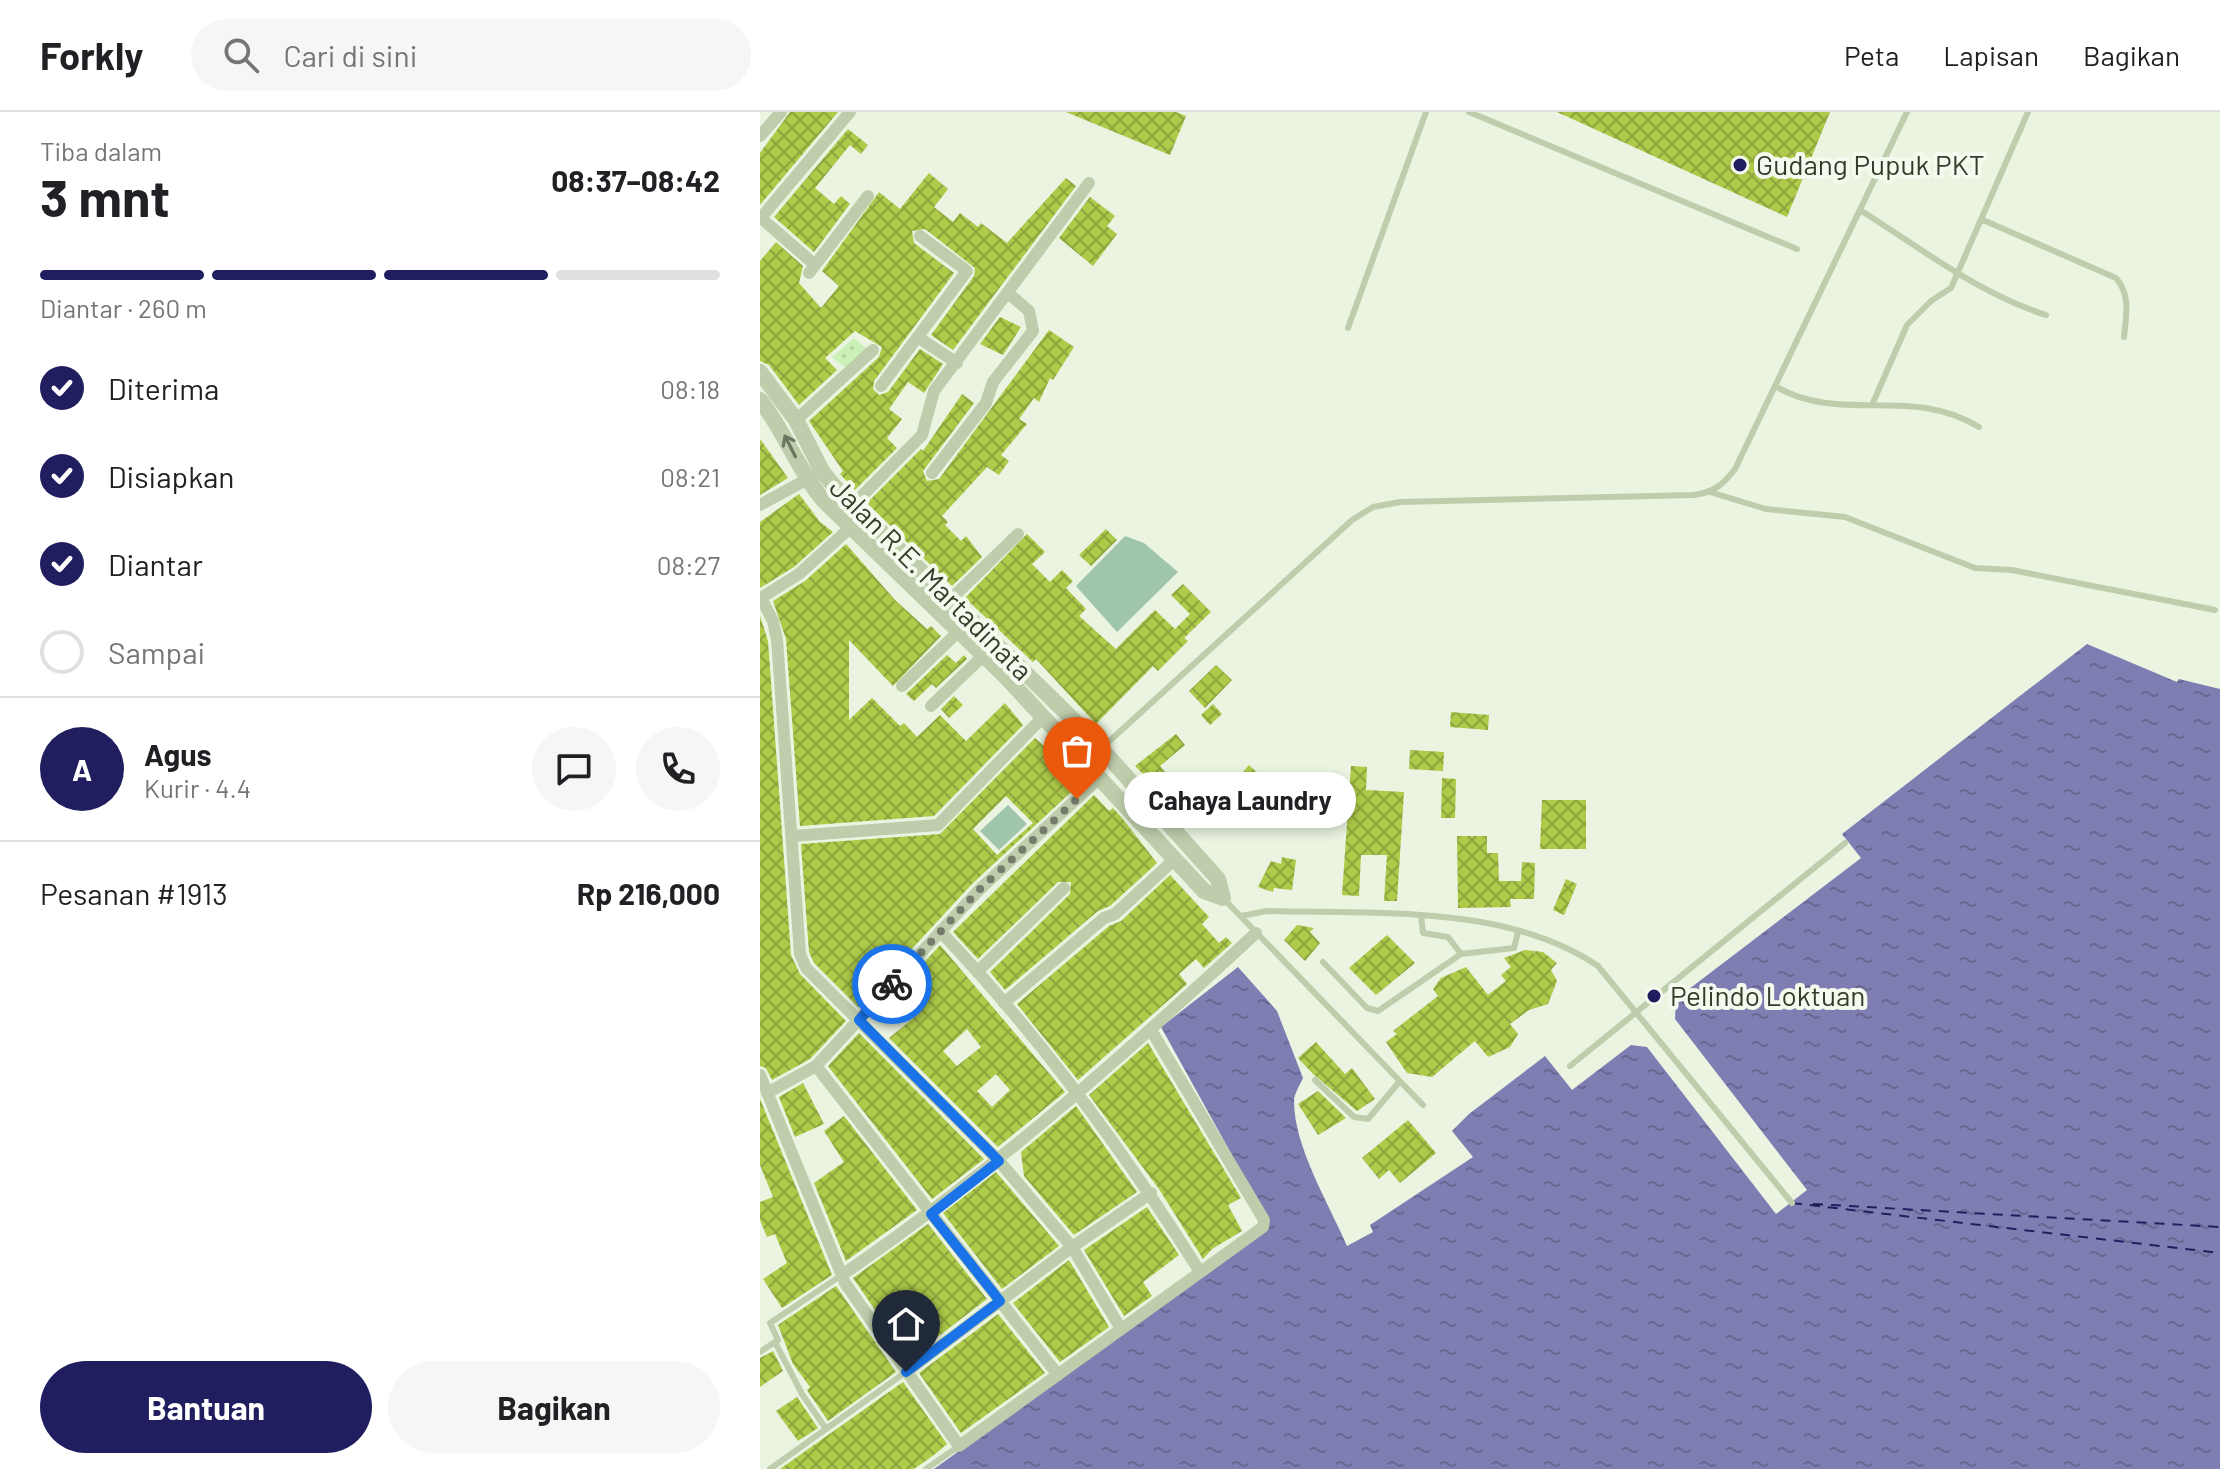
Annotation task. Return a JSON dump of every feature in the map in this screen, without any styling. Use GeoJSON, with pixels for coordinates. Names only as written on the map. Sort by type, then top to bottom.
{"type":"FeatureCollection","features":[{"type":"Feature","properties":{"kind":"street"},"geometry":{"type":"LineString","coordinates":[[760,136],[781,112]]}},
{"type":"Feature","properties":{"kind":"street"},"geometry":{"type":"LineString","coordinates":[[850,112],[760,219],[812,268],[868,196]]}},
{"type":"Feature","properties":{"kind":"street"},"geometry":{"type":"LineString","coordinates":[[852,506],[922,435],[930,399],[1089,183]]}},
{"type":"Feature","properties":{"kind":"street"},"geometry":{"type":"LineString","coordinates":[[881,386],[967,271],[920,236]]}},
{"type":"Feature","properties":{"kind":"street"},"geometry":{"type":"LineString","coordinates":[[932,473],[986,403],[993,382],[1033,331],[1029,311],[1008,293]]}},
{"type":"Feature","properties":{"kind":"street"},"geometry":{"type":"LineString","coordinates":[[919,338],[957,363]]}},
{"type":"Feature","properties":{"kind":"street"},"geometry":{"type":"LineString","coordinates":[[796,420],[873,350]]}},
{"type":"Feature","properties":{"kind":"street","name":"Jalan R.E. Martadinata"},"geometry":{"type":"LineString","coordinates":[[760,372],[796,420],[814,475],[852,506],[1096,742],[1218,879]]}},
{"type":"Feature","properties":{"kind":"street","name":"Jalan R.E. Martadinata"},"geometry":{"type":"LineString","coordinates":[[760,400],[850,528],[1043,717],[1204,891]]}},
{"type":"Feature","properties":{"kind":"street"},"geometry":{"type":"LineString","coordinates":[[760,505],[814,475]]}},
{"type":"Feature","properties":{"kind":"street"},"geometry":{"type":"LineString","coordinates":[[850,528],[799,574],[761,598],[773,621],[793,836],[800,954],[806,968],[999,1161],[1072,1247],[1121,1329]]}},
{"type":"Feature","properties":{"kind":"street"},"geometry":{"type":"LineString","coordinates":[[950,600],[1018,534]]}},
{"type":"Feature","properties":{"kind":"street"},"geometry":{"type":"LineString","coordinates":[[760,629],[773,621]]}},
{"type":"Feature","properties":{"kind":"street"},"geometry":{"type":"LineString","coordinates":[[902,686],[958,632]]}},
{"type":"Feature","properties":{"kind":"street"},"geometry":{"type":"LineString","coordinates":[[931,706],[983,656]]}},
{"type":"Feature","properties":{"kind":"street"},"geometry":{"type":"LineString","coordinates":[[793,836],[938,825],[1043,717]]}},
{"type":"Feature","properties":{"kind":"street"},"geometry":{"type":"LineString","coordinates":[[1075,751],[1096,742]]}},
{"type":"Feature","properties":{"kind":"street"},"geometry":{"type":"LineString","coordinates":[[767,1093],[816,1066],[979,890],[1099,778]]}},
{"type":"Feature","properties":{"kind":"street"},"geometry":{"type":"LineString","coordinates":[[1004,1003],[1104,918],[1115,914],[1175,859]]}},
{"type":"Feature","properties":{"kind":"street"},"geometry":{"type":"LineString","coordinates":[[1218,879],[1223,898],[1204,891],[1218,879]]}},
{"type":"Feature","properties":{"kind":"street"},"geometry":{"type":"LineString","coordinates":[[977,972],[1064,888]]}},
{"type":"Feature","properties":{"kind":"street"},"geometry":{"type":"LineString","coordinates":[[940,931],[1081,1094],[1151,1193],[1200,1272]]}},
{"type":"Feature","properties":{"kind":"street"},"geometry":{"type":"LineString","coordinates":[[842,1275],[931,1214],[1081,1094],[1256,933]]}},
{"type":"Feature","properties":{"kind":"street"},"geometry":{"type":"LineString","coordinates":[[760,1075],[842,1275],[959,1446],[1260,1231],[1264,1220],[1151,1030]]}},
{"type":"Feature","properties":{"kind":"street"},"geometry":{"type":"LineString","coordinates":[[816,1066],[1058,1375]]}},
{"type":"Feature","properties":{"kind":"street"},"geometry":{"type":"LineString","coordinates":[[906,1372],[1072,1247],[1151,1193]]}},
{"type":"Feature","properties":{"kind":"lane"},"geometry":{"type":"LineString","coordinates":[[1348,328],[1426,112]]}},
{"type":"Feature","properties":{"kind":"lane"},"geometry":{"type":"LineString","coordinates":[[1469,112],[1797,249]]}},
{"type":"Feature","properties":{"kind":"lane"},"geometry":{"type":"LineString","coordinates":[[1710,492],[1723,484],[1735,469],[1907,112]]}},
{"type":"Feature","properties":{"kind":"lane"},"geometry":{"type":"LineString","coordinates":[[1872,405],[1907,325],[1925,306],[1951,288],[2028,112]]}},
{"type":"Feature","properties":{"kind":"lane"},"geometry":{"type":"LineString","coordinates":[[1860,210],[2019,307],[2046,315]]}},
{"type":"Feature","properties":{"kind":"lane"},"geometry":{"type":"LineString","coordinates":[[1983,220],[2116,278],[2124,287],[2127,309],[2124,337]]}},
{"type":"Feature","properties":{"kind":"lane"},"geometry":{"type":"LineString","coordinates":[[1775,386],[1794,397],[1827,404],[1935,407],[1957,413],[1979,427]]}},
{"type":"Feature","properties":{"kind":"lane"},"geometry":{"type":"LineString","coordinates":[[1096,742],[1352,520],[1373,507],[1400,502],[1710,492],[1766,509],[1845,517],[1975,568],[2012,570],[2215,610]]}},
{"type":"Feature","properties":{"kind":"lane"},"geometry":{"type":"LineString","coordinates":[[1570,1066],[1845,843]]}},
{"type":"Feature","properties":{"kind":"lane"},"geometry":{"type":"LineString","coordinates":[[1223,898],[1423,1105]]}},
{"type":"Feature","properties":{"kind":"lane"},"geometry":{"type":"LineString","coordinates":[[1241,916],[1267,911],[1451,917],[1518,932],[1575,951],[1598,966],[1792,1203]]}},
{"type":"Feature","properties":{"kind":"lane"},"geometry":{"type":"LineString","coordinates":[[1421,916],[1423,933],[1448,937],[1461,954]]}},
{"type":"Feature","properties":{"kind":"lane"},"geometry":{"type":"LineString","coordinates":[[1323,962],[1367,1008],[1378,1011],[1461,954],[1514,948],[1518,932]]}},
{"type":"Feature","properties":{"kind":"lane"},"geometry":{"type":"LineString","coordinates":[[1315,1080],[1354,1117],[1361,1119],[1368,1119],[1400,1081]]}},
{"type":"Feature","properties":{"kind":"lane"},"geometry":{"type":"LineString","coordinates":[[760,1352],[778,1338],[770,1323],[842,1275]]}},
{"type":"Feature","properties":{"kind":"lane"},"geometry":{"type":"LineString","coordinates":[[775,1342],[802,1394],[826,1429]]}},
{"type":"Feature","properties":{"kind":"lane"},"geometry":{"type":"LineString","coordinates":[[770,1469],[906,1372]]}},
{"type":"Feature","properties":{"kind":"lane"},"geometry":{"type":"LineString","coordinates":[[926,1469],[959,1446]]}},
{"type":"Feature","properties":{"kind":"shaded area"},"geometry":{"type":"Polygon","coordinates":[[[1125,536],[1144,543],[1178,572],[1117,632],[1076,586],[1125,536]]]}},
{"type":"Feature","properties":{"kind":"shaded area"},"geometry":{"type":"Polygon","coordinates":[[[1008,805],[1027,824],[999,850],[980,831],[1008,805]]]}},
{"type":"Feature","properties":{"kind":"sand"},"geometry":{"type":"Polygon","coordinates":[[[854,338],[868,350],[847,369],[832,357],[854,338]]]}},
{"type":"Feature","properties":{"kind":"water"},"geometry":{"type":"Polygon","coordinates":[[[2087,644],[2177,682],[2179,679],[2220,689],[2220,1469],[934,1469],[1265,1231],[1268,1220],[1161,1027],[1238,967],[1277,1011],[1303,1078],[1294,1101],[1300,1137],[1347,1246],[1373,1232],[1370,1225],[1473,1157],[1452,1131],[1469,1114],[1545,1056],[1572,1090],[1631,1045],[1647,1047],[1776,1214],[1807,1190],[1675,1019],[1676,999],[1861,858],[1842,834],[2087,644]]]}},
{"type":"Feature","properties":{"kind":"building"},"geometry":{"type":"Polygon","coordinates":[[[790,112],[838,112],[760,205],[760,153],[790,112]]]}},
{"type":"Feature","properties":{"kind":"building"},"geometry":{"type":"Polygon","coordinates":[[[1066,112],[1176,112],[1186,116],[1170,155],[1066,112]]]}},
{"type":"Feature","properties":{"kind":"building","name":"Gudang Pupuk PKT"},"geometry":{"type":"Polygon","coordinates":[[[1557,112],[1830,112],[1787,217],[1557,112]]]}},
{"type":"Feature","properties":{"kind":"building"},"geometry":{"type":"Polygon","coordinates":[[[848,129],[868,145],[861,154],[850,145],[815,188],[834,204],[841,196],[850,204],[814,252],[774,217],[848,129]]]}},
{"type":"Feature","properties":{"kind":"building"},"geometry":{"type":"Polygon","coordinates":[[[929,173],[948,189],[934,207],[953,222],[960,213],[978,227],[981,223],[1007,243],[1066,178],[1076,186],[953,350],[931,335],[974,276],[975,268],[925,229],[912,231],[914,243],[954,273],[874,381],[873,389],[879,395],[888,392],[920,349],[943,364],[924,393],[908,382],[889,409],[902,419],[887,438],[897,448],[855,490],[840,474],[843,471],[809,421],[879,357],[882,347],[855,331],[825,358],[837,370],[799,405],[769,365],[760,361],[760,261],[776,242],[803,266],[799,283],[821,308],[839,286],[822,271],[879,192],[900,209],[929,173]]]}},
{"type":"Feature","properties":{"kind":"building"},"geometry":{"type":"Polygon","coordinates":[[[1090,197],[1115,216],[1107,226],[1117,234],[1093,266],[1059,238],[1090,197]]]}},
{"type":"Feature","properties":{"kind":"building"},"geometry":{"type":"Polygon","coordinates":[[[1000,317],[1021,327],[1003,355],[980,344],[1000,317]]]}},
{"type":"Feature","properties":{"kind":"building"},"geometry":{"type":"Polygon","coordinates":[[[1049,330],[1074,347],[1053,380],[1050,378],[1039,402],[1034,398],[1019,419],[1027,424],[1001,455],[1009,461],[999,475],[987,467],[942,516],[948,522],[945,525],[961,541],[966,536],[982,557],[952,586],[867,503],[921,449],[923,451],[962,394],[974,403],[923,471],[927,481],[939,479],[1049,330]]]}},
{"type":"Feature","properties":{"kind":"building"},"geometry":{"type":"Polygon","coordinates":[[[760,439],[788,478],[760,495],[760,439]]]}},
{"type":"Feature","properties":{"kind":"building"},"geometry":{"type":"Polygon","coordinates":[[[799,494],[820,522],[833,532],[794,567],[760,588],[760,522],[799,494]]]}},
{"type":"Feature","properties":{"kind":"building"},"geometry":{"type":"Polygon","coordinates":[[[1106,529],[1117,540],[1091,566],[1079,555],[1106,529]]]}},
{"type":"Feature","properties":{"kind":"building"},"geometry":{"type":"Polygon","coordinates":[[[1027,534],[1045,552],[1032,564],[1050,582],[1062,570],[1073,581],[1066,588],[1086,609],[1079,616],[1116,649],[1155,610],[1175,629],[1190,614],[1171,595],[1183,584],[1211,612],[1184,638],[1188,641],[1158,671],[1153,666],[1096,724],[1036,659],[1033,662],[965,598],[1027,534]]]}},
{"type":"Feature","properties":{"kind":"building"},"geometry":{"type":"Polygon","coordinates":[[[846,544],[895,600],[927,629],[931,626],[941,636],[893,686],[849,640],[849,720],[872,698],[900,726],[904,723],[917,737],[940,715],[966,741],[1005,703],[1023,725],[934,816],[800,826],[786,639],[773,601],[805,581],[846,544]]]}},
{"type":"Feature","properties":{"kind":"building"},"geometry":{"type":"Polygon","coordinates":[[[760,616],[768,641],[791,955],[800,974],[846,1021],[810,1059],[772,1080],[766,1068],[760,1066],[760,616]]]}},
{"type":"Feature","properties":{"kind":"building"},"geometry":{"type":"Polygon","coordinates":[[[947,655],[956,663],[964,655],[967,659],[936,688],[932,684],[914,701],[906,694],[947,655]]]}},
{"type":"Feature","properties":{"kind":"building"},"geometry":{"type":"Polygon","coordinates":[[[1216,665],[1232,680],[1205,708],[1189,691],[1216,665]]]}},
{"type":"Feature","properties":{"kind":"building"},"geometry":{"type":"Polygon","coordinates":[[[954,696],[963,705],[949,718],[941,709],[954,696]]]}},
{"type":"Feature","properties":{"kind":"building"},"geometry":{"type":"Polygon","coordinates":[[[1213,704],[1222,714],[1210,725],[1201,715],[1213,704]]]}},
{"type":"Feature","properties":{"kind":"building"},"geometry":{"type":"Polygon","coordinates":[[[1451,712],[1489,715],[1488,730],[1450,727],[1451,712]]]}},
{"type":"Feature","properties":{"kind":"building"},"geometry":{"type":"Polygon","coordinates":[[[1176,734],[1185,745],[1160,766],[1166,773],[1153,784],[1135,766],[1176,734]]]}},
{"type":"Feature","properties":{"kind":"building"},"geometry":{"type":"Polygon","coordinates":[[[1035,738],[1083,781],[972,884],[858,1007],[814,963],[809,952],[801,844],[940,834],[1035,738]],[[1006,796],[973,829],[997,855],[1033,823],[1006,796]]]}},
{"type":"Feature","properties":{"kind":"building"},"geometry":{"type":"Polygon","coordinates":[[[1410,750],[1444,752],[1443,771],[1409,769],[1410,750]]]}},
{"type":"Feature","properties":{"kind":"building"},"geometry":{"type":"Polygon","coordinates":[[[1249,765],[1264,779],[1237,808],[1224,794],[1249,765]]]}},
{"type":"Feature","properties":{"kind":"building"},"geometry":{"type":"Polygon","coordinates":[[[1351,766],[1367,767],[1366,790],[1404,792],[1397,901],[1384,901],[1387,855],[1361,855],[1359,896],[1342,895],[1351,766]]]}},
{"type":"Feature","properties":{"kind":"building"},"geometry":{"type":"Polygon","coordinates":[[[1442,778],[1456,779],[1455,818],[1441,818],[1442,778]]]}},
{"type":"Feature","properties":{"kind":"building"},"geometry":{"type":"Polygon","coordinates":[[[1094,795],[1109,811],[1113,808],[1157,863],[1110,906],[1098,911],[1005,990],[990,972],[1070,894],[1071,882],[1058,882],[978,959],[953,932],[1094,795]]]}},
{"type":"Feature","properties":{"kind":"building"},"geometry":{"type":"Polygon","coordinates":[[[1542,800],[1586,800],[1586,849],[1540,849],[1542,800]]]}},
{"type":"Feature","properties":{"kind":"building"},"geometry":{"type":"Polygon","coordinates":[[[1457,836],[1487,836],[1487,853],[1498,853],[1499,881],[1521,881],[1522,862],[1535,863],[1534,899],[1510,899],[1511,907],[1458,908],[1457,836]]]}},
{"type":"Feature","properties":{"kind":"building"},"geometry":{"type":"Polygon","coordinates":[[[1282,857],[1296,860],[1292,890],[1274,888],[1273,892],[1258,887],[1271,861],[1281,864],[1282,857]]]}},
{"type":"Feature","properties":{"kind":"building"},"geometry":{"type":"Polygon","coordinates":[[[1170,875],[1209,917],[1202,924],[1219,943],[1226,937],[1232,943],[1204,968],[1196,959],[1179,974],[1187,984],[1078,1080],[1017,1004],[1109,926],[1121,921],[1170,875]]]}},
{"type":"Feature","properties":{"kind":"building"},"geometry":{"type":"Polygon","coordinates":[[[1566,879],[1577,884],[1564,915],[1553,910],[1566,879]]]}},
{"type":"Feature","properties":{"kind":"building"},"geometry":{"type":"Polygon","coordinates":[[[1297,925],[1314,928],[1310,932],[1320,943],[1305,961],[1284,940],[1297,925]]]}},
{"type":"Feature","properties":{"kind":"building"},"geometry":{"type":"Polygon","coordinates":[[[1387,935],[1415,963],[1376,995],[1349,968],[1387,935]]]}},
{"type":"Feature","properties":{"kind":"building"},"geometry":{"type":"Polygon","coordinates":[[[940,945],[1065,1092],[998,1147],[889,1038],[921,1012],[898,991],[940,945]],[[967,1029],[943,1051],[957,1066],[981,1047],[967,1029]],[[996,1074],[977,1091],[992,1107],[1010,1090],[996,1074]]]}},
{"type":"Feature","properties":{"kind":"building"},"geometry":{"type":"Polygon","coordinates":[[[1525,950],[1534,951],[1534,955],[1535,951],[1543,952],[1557,963],[1551,970],[1557,981],[1548,1004],[1529,1010],[1510,1024],[1518,1034],[1510,1047],[1488,1057],[1475,1041],[1432,1077],[1407,1073],[1386,1042],[1397,1034],[1393,1031],[1438,996],[1433,989],[1441,978],[1466,967],[1488,995],[1506,981],[1501,975],[1511,967],[1504,958],[1525,950]]]}},
{"type":"Feature","properties":{"kind":"building"},"geometry":{"type":"Polygon","coordinates":[[[859,1033],[984,1159],[932,1199],[828,1066],[859,1033]]]}},
{"type":"Feature","properties":{"kind":"building"},"geometry":{"type":"Polygon","coordinates":[[[1316,1042],[1345,1074],[1352,1068],[1375,1099],[1357,1111],[1313,1074],[1298,1058],[1316,1042]]]}},
{"type":"Feature","properties":{"kind":"building"},"geometry":{"type":"Polygon","coordinates":[[[1148,1043],[1241,1198],[1228,1205],[1242,1231],[1212,1249],[1203,1259],[1159,1189],[1089,1095],[1148,1043]]]}},
{"type":"Feature","properties":{"kind":"building"},"geometry":{"type":"Polygon","coordinates":[[[803,1083],[824,1124],[795,1137],[779,1097],[803,1083]]]}},
{"type":"Feature","properties":{"kind":"building"},"geometry":{"type":"Polygon","coordinates":[[[1318,1091],[1346,1118],[1318,1135],[1298,1104],[1318,1091]]]}},
{"type":"Feature","properties":{"kind":"building"},"geometry":{"type":"Polygon","coordinates":[[[760,1099],[832,1275],[782,1308],[763,1279],[787,1263],[775,1234],[767,1237],[760,1220],[760,1202],[773,1197],[760,1165],[760,1099]]]}},
{"type":"Feature","properties":{"kind":"building"},"geometry":{"type":"Polygon","coordinates":[[[1076,1106],[1137,1192],[1074,1235],[1024,1176],[1021,1152],[1076,1106]]]}},
{"type":"Feature","properties":{"kind":"building"},"geometry":{"type":"Polygon","coordinates":[[[844,1116],[917,1210],[846,1261],[814,1183],[844,1162],[824,1131],[844,1116]]]}},
{"type":"Feature","properties":{"kind":"building"},"geometry":{"type":"Polygon","coordinates":[[[1408,1120],[1436,1153],[1400,1183],[1389,1170],[1379,1179],[1362,1158],[1408,1120]]]}},
{"type":"Feature","properties":{"kind":"building"},"geometry":{"type":"Polygon","coordinates":[[[996,1172],[1059,1246],[1002,1289],[943,1213],[996,1172]]]}},
{"type":"Feature","properties":{"kind":"building"},"geometry":{"type":"Polygon","coordinates":[[[1147,1207],[1179,1255],[1143,1282],[1152,1296],[1124,1316],[1084,1250],[1147,1207]]]}},
{"type":"Feature","properties":{"kind":"building"},"geometry":{"type":"Polygon","coordinates":[[[928,1224],[987,1299],[909,1359],[853,1278],[928,1224]]]}},
{"type":"Feature","properties":{"kind":"building"},"geometry":{"type":"Polygon","coordinates":[[[1069,1260],[1109,1327],[1060,1362],[1013,1303],[1069,1260]]]}},
{"type":"Feature","properties":{"kind":"building"},"geometry":{"type":"Polygon","coordinates":[[[836,1286],[896,1372],[828,1421],[807,1390],[810,1387],[793,1364],[778,1325],[836,1286]]]}},
{"type":"Feature","properties":{"kind":"building"},"geometry":{"type":"Polygon","coordinates":[[[998,1314],[1045,1373],[961,1433],[919,1373],[998,1314]]]}},
{"type":"Feature","properties":{"kind":"building"},"geometry":{"type":"Polygon","coordinates":[[[773,1351],[783,1371],[760,1387],[760,1358],[773,1351]]]}},
{"type":"Feature","properties":{"kind":"building"},"geometry":{"type":"Polygon","coordinates":[[[903,1382],[947,1444],[934,1455],[914,1469],[780,1469],[903,1382]]]}},
{"type":"Feature","properties":{"kind":"building"},"geometry":{"type":"Polygon","coordinates":[[[797,1397],[818,1428],[798,1441],[776,1411],[797,1397]]]}},
{"type":"Feature","properties":{"kind":"ferry route"},"geometry":{"type":"LineString","coordinates":[[1792,1203],[2220,1253]]}},
{"type":"Feature","properties":{"kind":"ferry route"},"geometry":{"type":"LineString","coordinates":[[1813,1204],[2220,1227]]}},
{"type":"Feature","properties":{"kind":"way so far"},"geometry":{"type":"LineString","coordinates":[[892,984],[979,890],[1077,799]]}},
{"type":"Feature","properties":{"kind":"place","name":"Gudang Pupuk PKT"},"geometry":{"type":"Point","coordinates":[1740,165]}},
{"type":"Feature","properties":{"kind":"place","name":"Cahaya Laundry"},"geometry":{"type":"Point","coordinates":[1077,799]}},
{"type":"Feature","properties":{"kind":"place","name":"Pelindo Loktuan"},"geometry":{"type":"Point","coordinates":[1654,996]}},
{"type":"Feature","properties":{"kind":"route"},"geometry":{"type":"LineString","coordinates":[[892,984],[859,1020],[999,1161],[931,1214],[1000,1301],[906,1372]]}}]}
